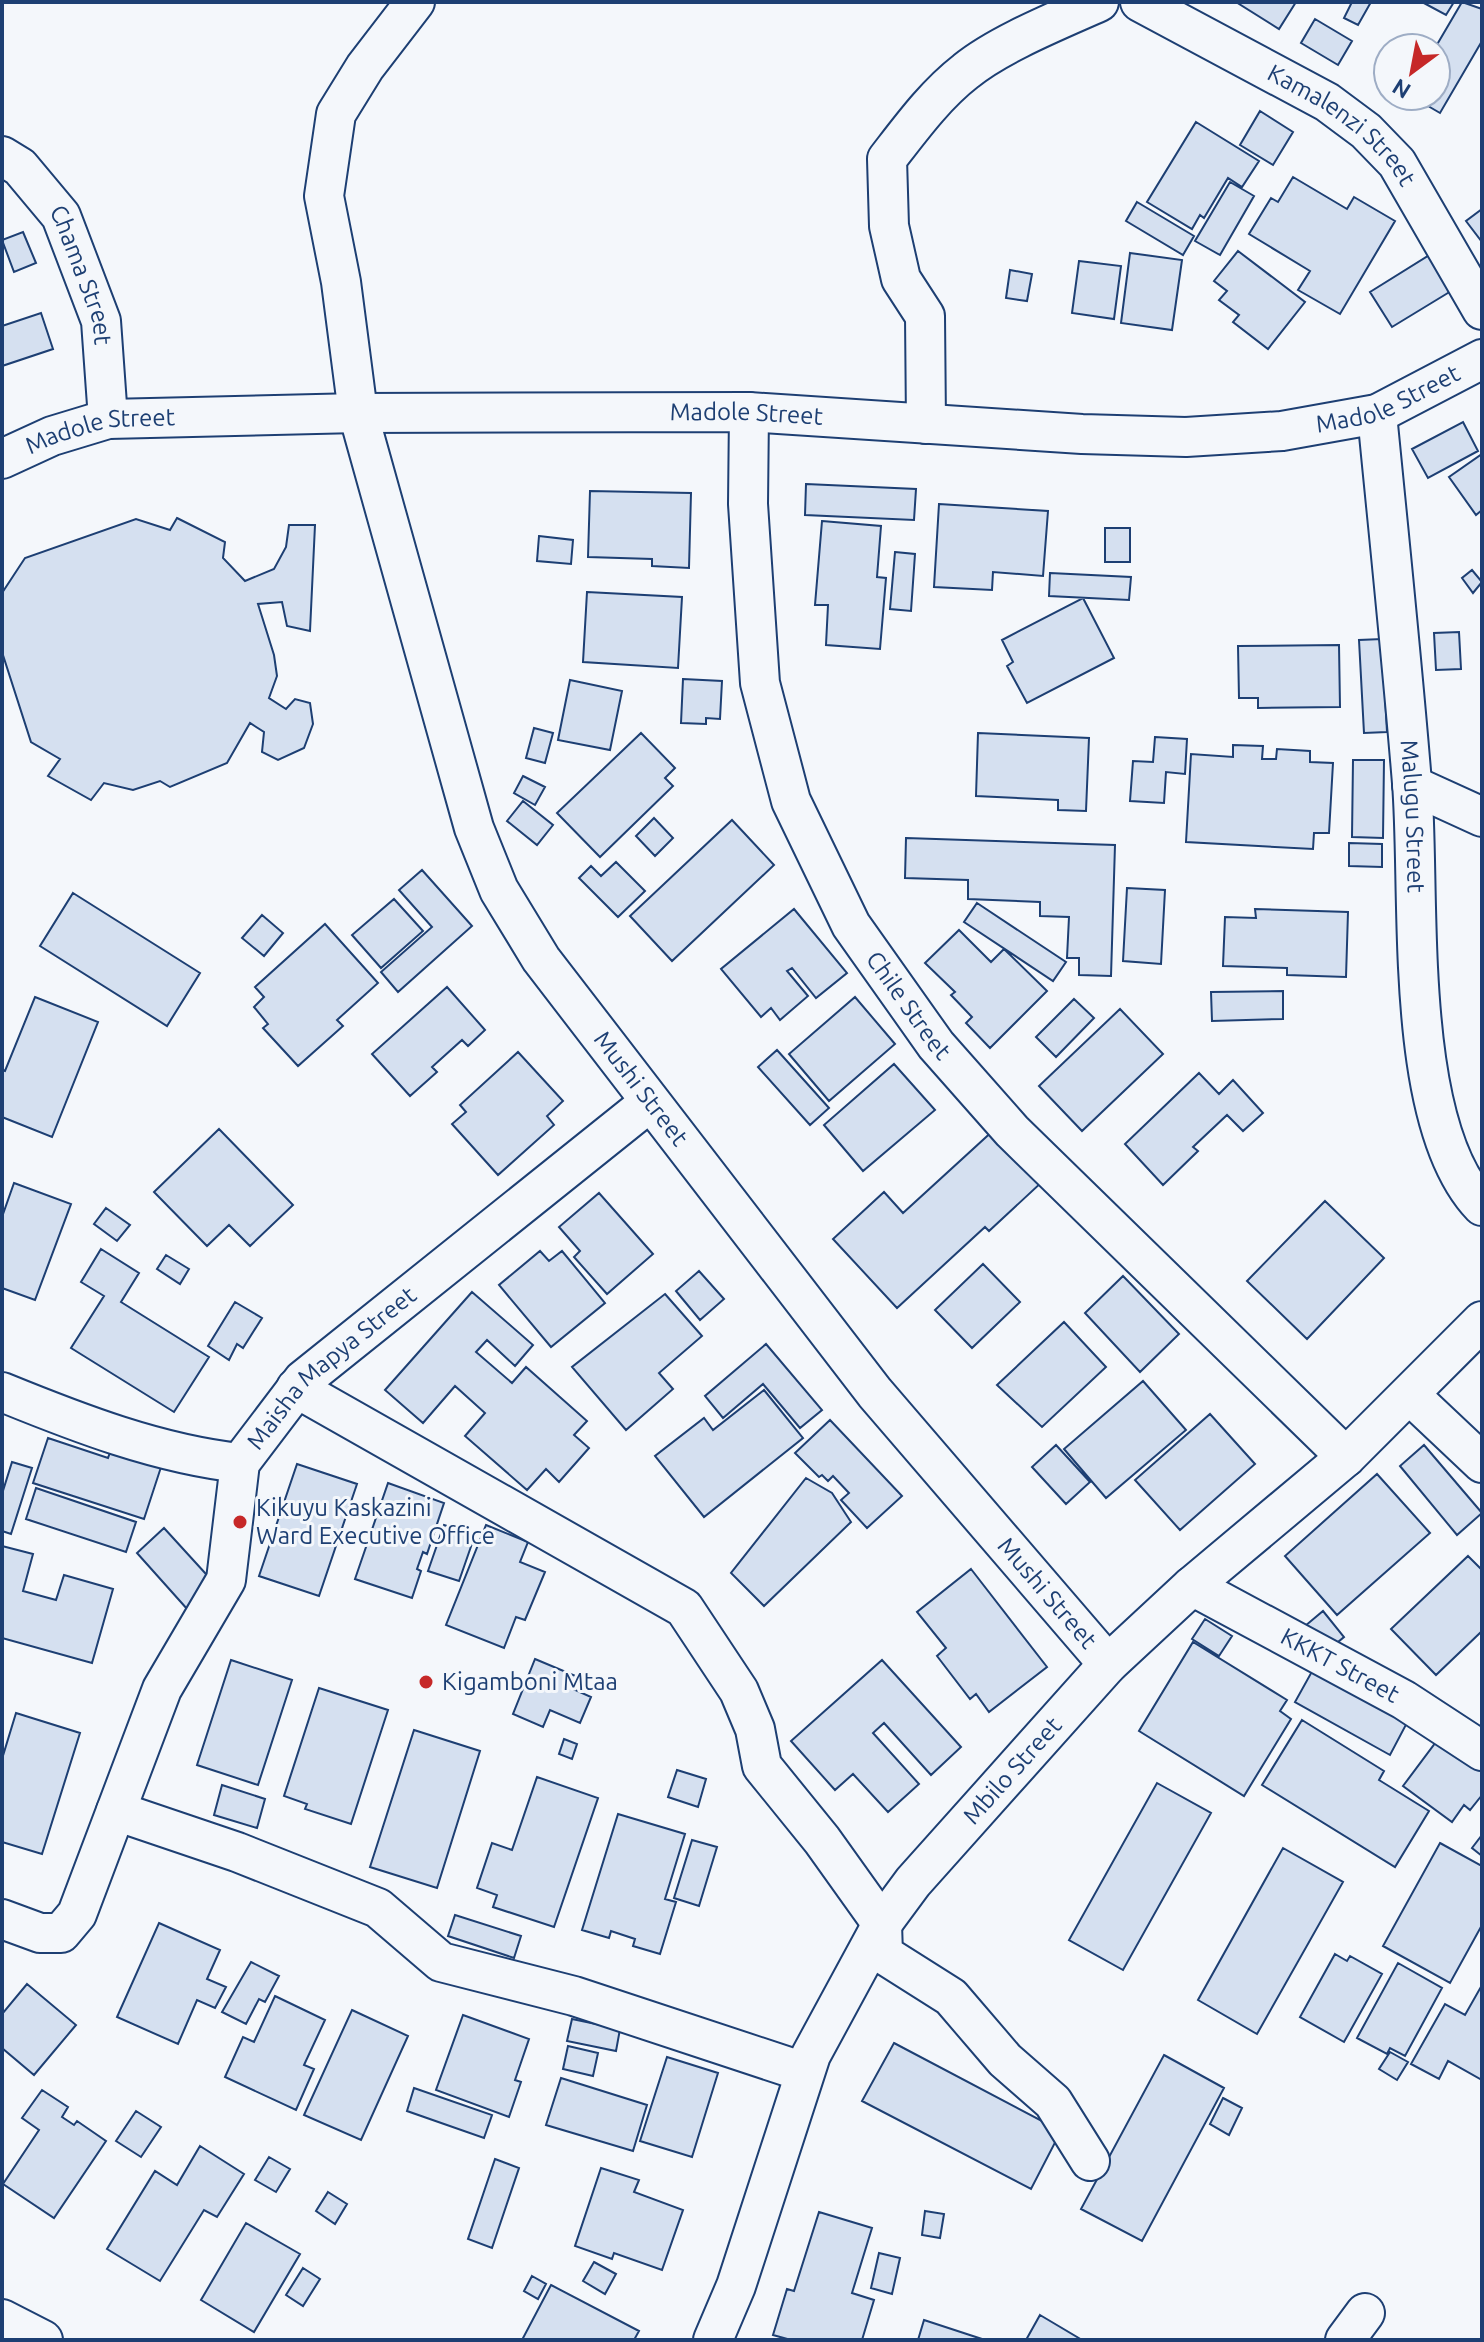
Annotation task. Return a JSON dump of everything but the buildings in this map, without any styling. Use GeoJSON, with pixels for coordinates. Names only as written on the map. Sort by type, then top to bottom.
{"type":"FeatureCollection","features":[{"type":"Feature","properties":{"kind":"street","name":"Mushi Street"},"geometry":{"type":"LineString","coordinates":[[415,2],[365,67],[336,114],[324,196],[341,282],[358,413],[474,828],[499,890],[541,959],[875,1393],[1108,1664]]}},
{"type":"Feature","properties":{"kind":"street"},"geometry":{"type":"LineString","coordinates":[[926,424],[925,316],[901,279],[889,226],[887,159],[919,118],[967,69],[1047,25],[1099,2]]}},
{"type":"Feature","properties":{"kind":"street","name":"Kamalenzi Street"},"geometry":{"type":"LineString","coordinates":[[1140,2],[1327,102],[1366,131],[1397,163],[1482,310]]}},
{"type":"Feature","properties":{"kind":"street","name":"Chama Street"},"geometry":{"type":"LineString","coordinates":[[2,156],[20,167],[61,216],[101,321],[108,419]]}},
{"type":"Feature","properties":{"kind":"street","name":"Madole Street"},"geometry":{"type":"LineString","coordinates":[[2,459],[52,436],[108,419],[358,413],[749,412],[1186,437],[1282,431],[1377,414],[1482,359]]}},
{"type":"Feature","properties":{"kind":"street","name":"Chile Street"},"geometry":{"type":"LineString","coordinates":[[749,412],[748,504],[760,683],[791,801],[851,925],[936,1045],[1012,1131],[1346,1457]]}},
{"type":"Feature","properties":{"kind":"street","name":"Malugu Street"},"geometry":{"type":"LineString","coordinates":[[1377,414],[1412,785],[1424,1047],[1440,1132],[1482,1206]]}},
{"type":"Feature","properties":{"kind":"street"},"geometry":{"type":"LineString","coordinates":[[1412,785],[1482,817]]}},
{"type":"Feature","properties":{"kind":"street","name":"Maisha Mapya Street"},"geometry":{"type":"LineString","coordinates":[[2,1919],[40,1933],[61,1933],[77,1914],[162,1689],[226,1580],[240,1463],[296,1388],[650,1102]]}},
{"type":"Feature","properties":{"kind":"street","name":"Mbilo Street"},"geometry":{"type":"LineString","coordinates":[[713,2340],[736,2286],[804,2072],[840,1997],[882,1924],[948,1841],[1108,1664],[1192,1586],[1346,1457],[1411,1396],[1482,1321]]}},
{"type":"Feature","properties":{"kind":"street"},"geometry":{"type":"LineString","coordinates":[[296,1388],[684,1608],[739,1691],[755,1729],[762,1766],[822,1840],[882,1924],[883,1954],[951,1997],[1005,2060],[1053,2102],[1090,2161]]}},
{"type":"Feature","properties":{"kind":"street"},"geometry":{"type":"LineString","coordinates":[[2,1392],[59,1416],[197,1458],[240,1463]]}},
{"type":"Feature","properties":{"kind":"street"},"geometry":{"type":"LineString","coordinates":[[1411,1396],[1482,1463]]}},
{"type":"Feature","properties":{"kind":"street","name":"KKKT Street"},"geometry":{"type":"LineString","coordinates":[[1192,1586],[1404,1700],[1482,1751]]}},
{"type":"Feature","properties":{"kind":"street"},"geometry":{"type":"LineString","coordinates":[[116,1811],[237,1852],[378,1908],[441,1962],[574,1996],[804,2072]]}},
{"type":"Feature","properties":{"kind":"street"},"geometry":{"type":"LineString","coordinates":[[2,2319],[43,2340]]}},
{"type":"Feature","properties":{"kind":"place","name":"Kikuyu Kaskazini Ward Executive Office"},"geometry":{"type":"Point","coordinates":[240,1522]}},
{"type":"Feature","properties":{"kind":"place","name":"Kigamboni Mtaa"},"geometry":{"type":"Point","coordinates":[426,1682]}}]}
